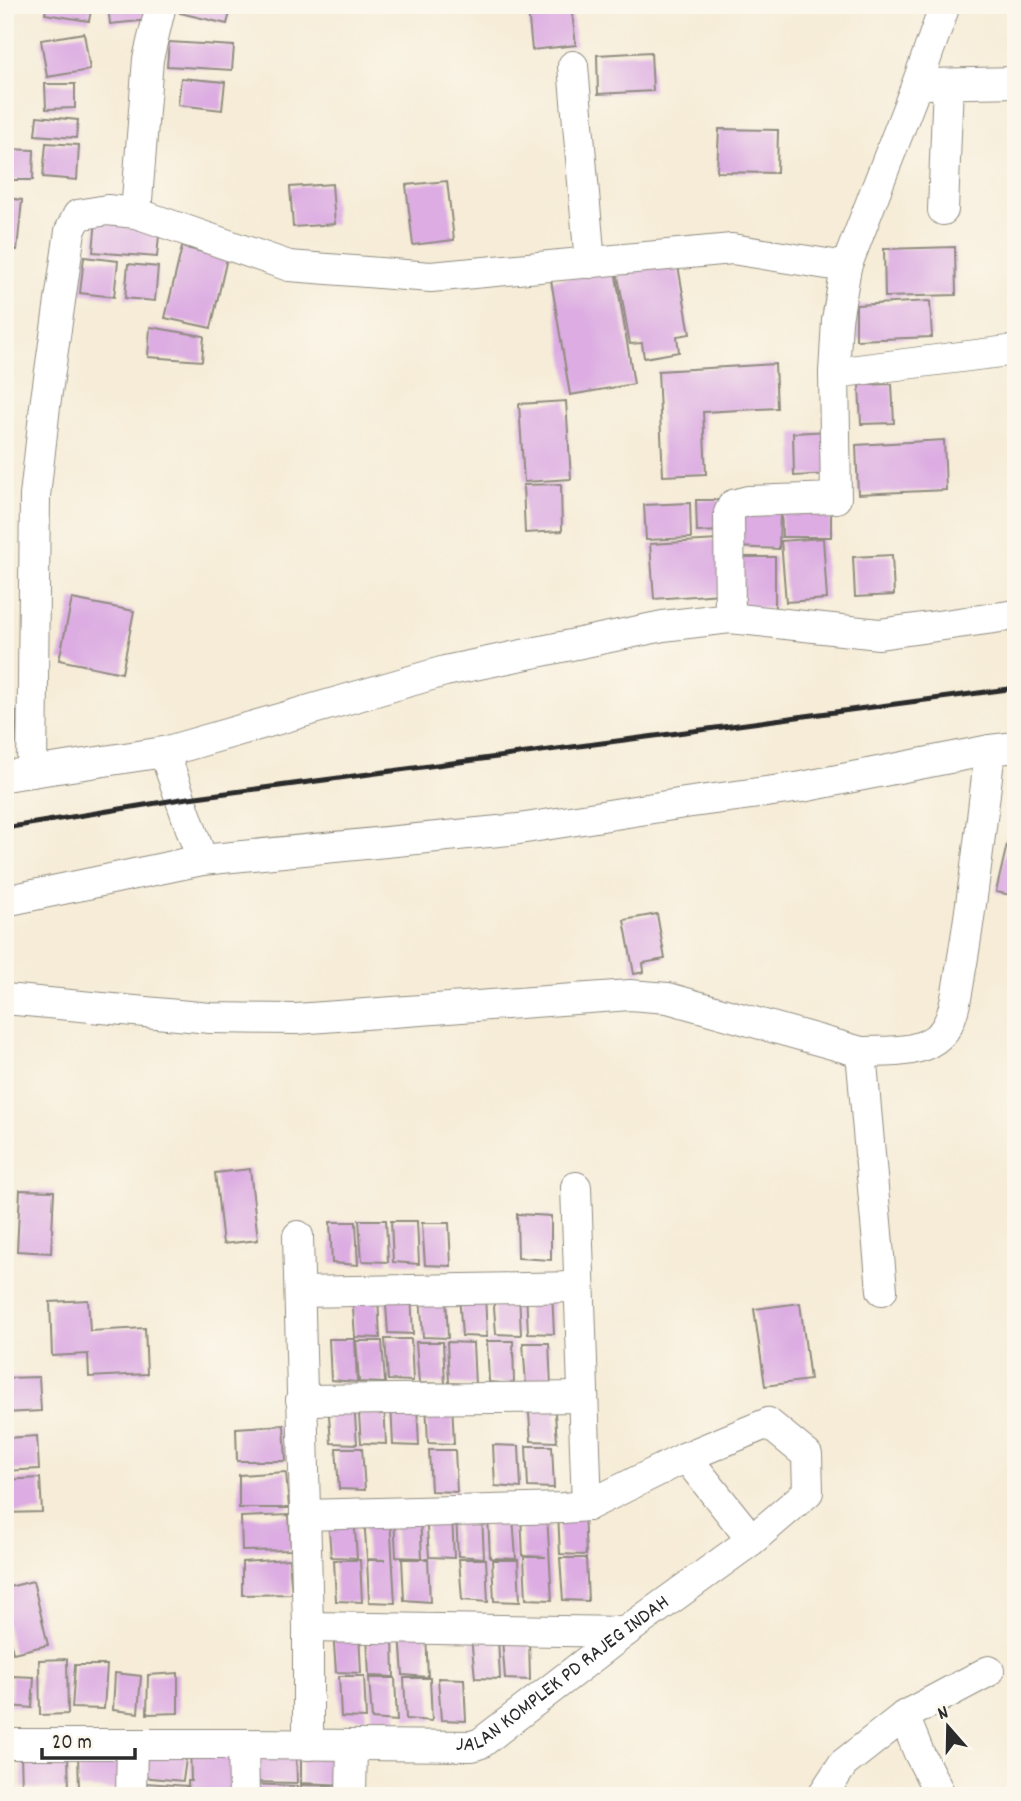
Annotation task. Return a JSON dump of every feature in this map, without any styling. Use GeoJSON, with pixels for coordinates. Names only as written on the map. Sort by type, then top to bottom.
{"type":"FeatureCollection","features":[{"type":"Feature","properties":{"kind":"street"},"geometry":{"type":"LineString","coordinates":[[136,213],[148,59],[161,5]]}},
{"type":"Feature","properties":{"kind":"street"},"geometry":{"type":"LineString","coordinates":[[730,618],[729,513],[733,505],[748,501],[836,498],[834,373],[837,320],[846,267],[945,5]]}},
{"type":"Feature","properties":{"kind":"street"},"geometry":{"type":"LineString","coordinates":[[573,66],[590,263]]}},
{"type":"Feature","properties":{"kind":"street"},"geometry":{"type":"LineString","coordinates":[[917,84],[1016,82]]}},
{"type":"Feature","properties":{"kind":"street"},"geometry":{"type":"LineString","coordinates":[[943,209],[948,84]]}},
{"type":"Feature","properties":{"kind":"street"},"geometry":{"type":"LineString","coordinates":[[846,267],[732,249],[431,276],[289,265],[136,213],[107,210],[78,215],[70,231],[35,496],[19,774],[164,752],[445,671],[663,626],[730,618],[879,634],[1016,615]]}},
{"type":"Feature","properties":{"kind":"street"},"geometry":{"type":"LineString","coordinates":[[834,373],[1016,350]]}},
{"type":"Feature","properties":{"kind":"street"},"geometry":{"type":"LineString","coordinates":[[5,901],[202,860],[519,829],[802,787],[1003,748],[953,1010],[944,1032],[928,1045],[907,1051],[860,1052],[668,998],[630,995],[296,1020],[210,1018],[5,999]]}},
{"type":"Feature","properties":{"kind":"street"},"geometry":{"type":"LineString","coordinates":[[164,752],[202,860]]}},
{"type":"Feature","properties":{"kind":"street"},"geometry":{"type":"LineString","coordinates":[[860,1052],[882,1290]]}},
{"type":"Feature","properties":{"kind":"street"},"geometry":{"type":"LineString","coordinates":[[305,1515],[587,1506],[576,1187]]}},
{"type":"Feature","properties":{"kind":"street"},"geometry":{"type":"LineString","coordinates":[[298,1236],[308,1745]]}},
{"type":"Feature","properties":{"kind":"street"},"geometry":{"type":"LineString","coordinates":[[300,1292],[578,1287]]}},
{"type":"Feature","properties":{"kind":"street"},"geometry":{"type":"LineString","coordinates":[[301,1400],[583,1397]]}},
{"type":"Feature","properties":{"kind":"street","name":"JALAN KOMPLEK PD RAJEG INDAH"},"geometry":{"type":"LineString","coordinates":[[5,1744],[472,1746],[481,1742],[752,1539],[808,1492],[807,1455],[768,1423],[686,1457],[587,1506]]}},
{"type":"Feature","properties":{"kind":"street"},"geometry":{"type":"LineString","coordinates":[[686,1457],[752,1539]]}},
{"type":"Feature","properties":{"kind":"street"},"geometry":{"type":"LineString","coordinates":[[307,1627],[625,1632]]}},
{"type":"Feature","properties":{"kind":"street"},"geometry":{"type":"LineString","coordinates":[[822,1796],[843,1764],[904,1716],[989,1671]]}},
{"type":"Feature","properties":{"kind":"street"},"geometry":{"type":"LineString","coordinates":[[904,1716],[941,1796]]}},
{"type":"Feature","properties":{"kind":"street"},"geometry":{"type":"LineString","coordinates":[[131,1796],[132,1744]]}},
{"type":"Feature","properties":{"kind":"street"},"geometry":{"type":"LineString","coordinates":[[243,1744],[244,1796]]}},
{"type":"Feature","properties":{"kind":"street"},"geometry":{"type":"LineString","coordinates":[[351,1796],[352,1746]]}},
{"type":"Feature","properties":{"kind":"building"},"geometry":{"type":"Polygon","coordinates":[[[47,5],[92,5],[89,21],[45,14],[47,5]]]}},
{"type":"Feature","properties":{"kind":"building"},"geometry":{"type":"Polygon","coordinates":[[[108,5],[148,5],[149,20],[110,24],[108,5]]]}},
{"type":"Feature","properties":{"kind":"building"},"geometry":{"type":"Polygon","coordinates":[[[182,5],[232,5],[227,24],[180,13],[182,5]]]}},
{"type":"Feature","properties":{"kind":"building"},"geometry":{"type":"Polygon","coordinates":[[[571,5],[576,45],[532,50],[528,10],[571,5]]]}},
{"type":"Feature","properties":{"kind":"building"},"geometry":{"type":"Polygon","coordinates":[[[84,33],[90,70],[47,77],[41,40],[84,33]]]}},
{"type":"Feature","properties":{"kind":"building"},"geometry":{"type":"Polygon","coordinates":[[[169,42],[234,46],[232,70],[167,66],[169,42]]]}},
{"type":"Feature","properties":{"kind":"building"},"geometry":{"type":"Polygon","coordinates":[[[651,52],[653,91],[598,94],[597,55],[651,52]]]}},
{"type":"Feature","properties":{"kind":"building"},"geometry":{"type":"Polygon","coordinates":[[[181,78],[225,82],[222,110],[178,105],[181,78]]]}},
{"type":"Feature","properties":{"kind":"building"},"geometry":{"type":"Polygon","coordinates":[[[45,84],[75,84],[75,108],[46,109],[45,84]]]}},
{"type":"Feature","properties":{"kind":"building"},"geometry":{"type":"Polygon","coordinates":[[[37,116],[78,120],[76,138],[35,135],[37,116]]]}},
{"type":"Feature","properties":{"kind":"building"},"geometry":{"type":"Polygon","coordinates":[[[719,129],[778,130],[777,173],[717,172],[719,129]]]}},
{"type":"Feature","properties":{"kind":"building"},"geometry":{"type":"Polygon","coordinates":[[[46,143],[79,145],[77,180],[43,177],[46,143]]]}},
{"type":"Feature","properties":{"kind":"building"},"geometry":{"type":"Polygon","coordinates":[[[5,149],[34,150],[33,180],[5,180],[5,149]]]}},
{"type":"Feature","properties":{"kind":"building"},"geometry":{"type":"Polygon","coordinates":[[[447,181],[454,240],[413,245],[406,185],[447,181]]]}},
{"type":"Feature","properties":{"kind":"building"},"geometry":{"type":"Polygon","coordinates":[[[332,184],[335,224],[293,227],[290,187],[332,184]]]}},
{"type":"Feature","properties":{"kind":"building"},"geometry":{"type":"Polygon","coordinates":[[[5,198],[22,200],[17,250],[5,249],[5,198]]]}},
{"type":"Feature","properties":{"kind":"building"},"geometry":{"type":"Polygon","coordinates":[[[96,219],[160,224],[157,257],[93,252],[96,219]]]}},
{"type":"Feature","properties":{"kind":"building"},"geometry":{"type":"Polygon","coordinates":[[[182,247],[227,258],[211,328],[165,318],[182,247]]]}},
{"type":"Feature","properties":{"kind":"building"},"geometry":{"type":"Polygon","coordinates":[[[955,247],[956,295],[885,297],[884,249],[955,247]]]}},
{"type":"Feature","properties":{"kind":"building"},"geometry":{"type":"Polygon","coordinates":[[[84,257],[118,261],[114,297],[80,293],[84,257]]]}},
{"type":"Feature","properties":{"kind":"building"},"geometry":{"type":"Polygon","coordinates":[[[677,260],[690,334],[677,336],[679,352],[644,358],[642,343],[630,344],[617,270],[677,260]]]}},
{"type":"Feature","properties":{"kind":"building"},"geometry":{"type":"Polygon","coordinates":[[[5,264],[11,265],[9,295],[5,295],[5,264]]]}},
{"type":"Feature","properties":{"kind":"building"},"geometry":{"type":"Polygon","coordinates":[[[128,264],[158,267],[155,301],[125,298],[128,264]]]}},
{"type":"Feature","properties":{"kind":"building"},"geometry":{"type":"Polygon","coordinates":[[[615,270],[634,384],[570,395],[551,280],[615,270]]]}},
{"type":"Feature","properties":{"kind":"building"},"geometry":{"type":"Polygon","coordinates":[[[930,301],[932,337],[856,340],[856,305],[930,301]]]}},
{"type":"Feature","properties":{"kind":"building"},"geometry":{"type":"Polygon","coordinates":[[[150,327],[204,336],[202,361],[148,357],[150,327]]]}},
{"type":"Feature","properties":{"kind":"building"},"geometry":{"type":"Polygon","coordinates":[[[775,364],[777,408],[703,412],[706,474],[663,476],[658,371],[775,364]]]}},
{"type":"Feature","properties":{"kind":"building"},"geometry":{"type":"Polygon","coordinates":[[[892,384],[894,423],[861,424],[859,385],[892,384]]]}},
{"type":"Feature","properties":{"kind":"building"},"geometry":{"type":"Polygon","coordinates":[[[566,401],[571,479],[524,482],[519,404],[566,401]]]}},
{"type":"Feature","properties":{"kind":"building"},"geometry":{"type":"Polygon","coordinates":[[[829,431],[830,474],[794,476],[793,433],[829,431]]]}},
{"type":"Feature","properties":{"kind":"building"},"geometry":{"type":"Polygon","coordinates":[[[944,440],[946,490],[858,494],[856,445],[944,440]]]}},
{"type":"Feature","properties":{"kind":"building"},"geometry":{"type":"Polygon","coordinates":[[[561,484],[562,531],[525,533],[523,485],[561,484]]]}},
{"type":"Feature","properties":{"kind":"building"},"geometry":{"type":"Polygon","coordinates":[[[696,500],[722,500],[723,531],[697,532],[696,500]]]}},
{"type":"Feature","properties":{"kind":"building"},"geometry":{"type":"Polygon","coordinates":[[[690,503],[691,538],[646,540],[644,505],[690,503]]]}},
{"type":"Feature","properties":{"kind":"building"},"geometry":{"type":"Polygon","coordinates":[[[781,503],[831,503],[831,537],[782,537],[781,503]]]}},
{"type":"Feature","properties":{"kind":"building"},"geometry":{"type":"Polygon","coordinates":[[[738,510],[780,512],[779,549],[737,547],[738,510]]]}},
{"type":"Feature","properties":{"kind":"building"},"geometry":{"type":"Polygon","coordinates":[[[823,538],[827,599],[786,602],[781,541],[823,538]]]}},
{"type":"Feature","properties":{"kind":"building"},"geometry":{"type":"Polygon","coordinates":[[[718,540],[721,594],[654,599],[650,544],[718,540]]]}},
{"type":"Feature","properties":{"kind":"building"},"geometry":{"type":"Polygon","coordinates":[[[892,555],[894,595],[855,597],[853,557],[892,555]]]}},
{"type":"Feature","properties":{"kind":"building"},"geometry":{"type":"Polygon","coordinates":[[[741,557],[775,557],[775,608],[741,608],[741,557]]]}},
{"type":"Feature","properties":{"kind":"building"},"geometry":{"type":"Polygon","coordinates":[[[72,599],[134,611],[122,673],[59,660],[72,599]]]}},
{"type":"Feature","properties":{"kind":"building"},"geometry":{"type":"Polygon","coordinates":[[[5,710],[17,712],[15,744],[5,743],[5,710]]]}},
{"type":"Feature","properties":{"kind":"building"},"geometry":{"type":"Polygon","coordinates":[[[1008,840],[1016,842],[1016,896],[996,892],[1008,840]]]}},
{"type":"Feature","properties":{"kind":"building"},"geometry":{"type":"Polygon","coordinates":[[[657,914],[665,959],[643,963],[644,972],[634,974],[624,920],[657,914]]]}},
{"type":"Feature","properties":{"kind":"building"},"geometry":{"type":"Polygon","coordinates":[[[250,1169],[258,1240],[223,1244],[215,1173],[250,1169]]]}},
{"type":"Feature","properties":{"kind":"building"},"geometry":{"type":"Polygon","coordinates":[[[20,1190],[54,1191],[51,1253],[17,1251],[20,1190]]]}},
{"type":"Feature","properties":{"kind":"building"},"geometry":{"type":"Polygon","coordinates":[[[517,1214],[551,1216],[551,1260],[518,1258],[517,1214]]]}},
{"type":"Feature","properties":{"kind":"building"},"geometry":{"type":"Polygon","coordinates":[[[359,1220],[386,1220],[388,1262],[362,1261],[359,1220]]]}},
{"type":"Feature","properties":{"kind":"building"},"geometry":{"type":"Polygon","coordinates":[[[391,1221],[417,1221],[419,1264],[393,1262],[391,1221]]]}},
{"type":"Feature","properties":{"kind":"building"},"geometry":{"type":"Polygon","coordinates":[[[330,1222],[356,1222],[358,1265],[332,1263],[330,1222]]]}},
{"type":"Feature","properties":{"kind":"building"},"geometry":{"type":"Polygon","coordinates":[[[422,1223],[449,1223],[451,1266],[425,1265],[422,1223]]]}},
{"type":"Feature","properties":{"kind":"building"},"geometry":{"type":"Polygon","coordinates":[[[552,1291],[554,1334],[528,1333],[526,1292],[552,1291]]]}},
{"type":"Feature","properties":{"kind":"building"},"geometry":{"type":"Polygon","coordinates":[[[385,1292],[411,1292],[413,1334],[388,1333],[385,1292]]]}},
{"type":"Feature","properties":{"kind":"building"},"geometry":{"type":"Polygon","coordinates":[[[493,1293],[519,1293],[521,1335],[496,1334],[493,1293]]]}},
{"type":"Feature","properties":{"kind":"building"},"geometry":{"type":"Polygon","coordinates":[[[485,1294],[487,1337],[462,1336],[459,1295],[485,1294]]]}},
{"type":"Feature","properties":{"kind":"building"},"geometry":{"type":"Polygon","coordinates":[[[352,1295],[378,1295],[380,1338],[355,1337],[352,1295]]]}},
{"type":"Feature","properties":{"kind":"building"},"geometry":{"type":"Polygon","coordinates":[[[446,1295],[448,1338],[423,1337],[420,1296],[446,1295]]]}},
{"type":"Feature","properties":{"kind":"building"},"geometry":{"type":"Polygon","coordinates":[[[88,1300],[90,1331],[145,1328],[147,1374],[89,1377],[88,1354],[52,1356],[50,1302],[88,1300]]]}},
{"type":"Feature","properties":{"kind":"building"},"geometry":{"type":"Polygon","coordinates":[[[800,1303],[810,1380],[765,1386],[754,1309],[800,1303]]]}},
{"type":"Feature","properties":{"kind":"building"},"geometry":{"type":"Polygon","coordinates":[[[329,1339],[355,1339],[357,1382],[331,1380],[329,1339]]]}},
{"type":"Feature","properties":{"kind":"building"},"geometry":{"type":"Polygon","coordinates":[[[385,1339],[411,1339],[413,1381],[388,1380],[385,1339]]]}},
{"type":"Feature","properties":{"kind":"building"},"geometry":{"type":"Polygon","coordinates":[[[356,1341],[382,1341],[385,1383],[359,1382],[356,1341]]]}},
{"type":"Feature","properties":{"kind":"building"},"geometry":{"type":"Polygon","coordinates":[[[487,1341],[513,1341],[514,1384],[489,1382],[487,1341]]]}},
{"type":"Feature","properties":{"kind":"building"},"geometry":{"type":"Polygon","coordinates":[[[416,1342],[443,1342],[445,1384],[419,1383],[416,1342]]]}},
{"type":"Feature","properties":{"kind":"building"},"geometry":{"type":"Polygon","coordinates":[[[447,1342],[473,1343],[475,1385],[449,1383],[447,1342]]]}},
{"type":"Feature","properties":{"kind":"building"},"geometry":{"type":"Polygon","coordinates":[[[523,1343],[549,1343],[551,1386],[526,1384],[523,1343]]]}},
{"type":"Feature","properties":{"kind":"building"},"geometry":{"type":"Polygon","coordinates":[[[39,1377],[41,1411],[5,1413],[5,1378],[39,1377]]]}},
{"type":"Feature","properties":{"kind":"building"},"geometry":{"type":"Polygon","coordinates":[[[528,1400],[554,1400],[557,1442],[531,1441],[528,1400]]]}},
{"type":"Feature","properties":{"kind":"building"},"geometry":{"type":"Polygon","coordinates":[[[358,1401],[384,1402],[386,1444],[361,1443],[358,1401]]]}},
{"type":"Feature","properties":{"kind":"building"},"geometry":{"type":"Polygon","coordinates":[[[328,1402],[354,1402],[357,1444],[331,1443],[328,1402]]]}},
{"type":"Feature","properties":{"kind":"building"},"geometry":{"type":"Polygon","coordinates":[[[426,1402],[452,1402],[454,1444],[428,1443],[426,1402]]]}},
{"type":"Feature","properties":{"kind":"building"},"geometry":{"type":"Polygon","coordinates":[[[391,1404],[417,1404],[419,1446],[393,1445],[391,1404]]]}},
{"type":"Feature","properties":{"kind":"building"},"geometry":{"type":"Polygon","coordinates":[[[284,1425],[286,1461],[237,1461],[236,1428],[284,1425]]]}},
{"type":"Feature","properties":{"kind":"building"},"geometry":{"type":"Polygon","coordinates":[[[37,1436],[39,1469],[5,1471],[5,1438],[37,1436]]]}},
{"type":"Feature","properties":{"kind":"building"},"geometry":{"type":"Polygon","coordinates":[[[493,1445],[519,1446],[521,1488],[495,1486],[493,1445]]]}},
{"type":"Feature","properties":{"kind":"building"},"geometry":{"type":"Polygon","coordinates":[[[526,1446],[552,1446],[554,1488],[528,1487],[526,1446]]]}},
{"type":"Feature","properties":{"kind":"building"},"geometry":{"type":"Polygon","coordinates":[[[336,1448],[362,1448],[365,1490],[339,1489],[336,1448]]]}},
{"type":"Feature","properties":{"kind":"building"},"geometry":{"type":"Polygon","coordinates":[[[429,1450],[455,1450],[457,1492],[431,1491],[429,1450]]]}},
{"type":"Feature","properties":{"kind":"building"},"geometry":{"type":"Polygon","coordinates":[[[286,1472],[289,1508],[239,1508],[239,1475],[286,1472]]]}},
{"type":"Feature","properties":{"kind":"building"},"geometry":{"type":"Polygon","coordinates":[[[40,1478],[42,1512],[5,1513],[5,1480],[40,1478]]]}},
{"type":"Feature","properties":{"kind":"building"},"geometry":{"type":"Polygon","coordinates":[[[558,1513],[584,1513],[586,1555],[560,1554],[558,1513]]]}},
{"type":"Feature","properties":{"kind":"building"},"geometry":{"type":"Polygon","coordinates":[[[521,1514],[547,1515],[552,1600],[526,1599],[524,1557],[546,1557],[523,1556],[521,1514]]]}},
{"type":"Feature","properties":{"kind":"building"},"geometry":{"type":"Polygon","coordinates":[[[289,1515],[291,1550],[242,1551],[241,1517],[289,1515]]]}},
{"type":"Feature","properties":{"kind":"building"},"geometry":{"type":"Polygon","coordinates":[[[354,1515],[357,1558],[331,1557],[328,1516],[354,1515]]]}},
{"type":"Feature","properties":{"kind":"building"},"geometry":{"type":"Polygon","coordinates":[[[426,1515],[452,1516],[454,1558],[429,1557],[426,1515]]]}},
{"type":"Feature","properties":{"kind":"building"},"geometry":{"type":"Polygon","coordinates":[[[456,1515],[482,1515],[484,1558],[458,1556],[456,1515]]]}},
{"type":"Feature","properties":{"kind":"building"},"geometry":{"type":"Polygon","coordinates":[[[394,1516],[420,1516],[422,1558],[396,1557],[394,1516]]]}},
{"type":"Feature","properties":{"kind":"building"},"geometry":{"type":"Polygon","coordinates":[[[488,1516],[513,1517],[516,1559],[490,1558],[488,1516]]]}},
{"type":"Feature","properties":{"kind":"building"},"geometry":{"type":"Polygon","coordinates":[[[364,1517],[390,1518],[395,1603],[369,1602],[367,1560],[385,1560],[367,1559],[364,1517]]]}},
{"type":"Feature","properties":{"kind":"building"},"geometry":{"type":"Polygon","coordinates":[[[560,1558],[586,1558],[588,1601],[563,1600],[560,1558]]]}},
{"type":"Feature","properties":{"kind":"building"},"geometry":{"type":"Polygon","coordinates":[[[289,1559],[292,1594],[242,1595],[242,1562],[289,1559]]]}},
{"type":"Feature","properties":{"kind":"building"},"geometry":{"type":"Polygon","coordinates":[[[402,1559],[428,1559],[430,1602],[404,1600],[402,1559]]]}},
{"type":"Feature","properties":{"kind":"building"},"geometry":{"type":"Polygon","coordinates":[[[459,1559],[486,1559],[488,1602],[462,1600],[459,1559]]]}},
{"type":"Feature","properties":{"kind":"building"},"geometry":{"type":"Polygon","coordinates":[[[334,1560],[360,1560],[362,1602],[336,1601],[334,1560]]]}},
{"type":"Feature","properties":{"kind":"building"},"geometry":{"type":"Polygon","coordinates":[[[492,1560],[518,1560],[520,1602],[494,1601],[492,1560]]]}},
{"type":"Feature","properties":{"kind":"building"},"geometry":{"type":"Polygon","coordinates":[[[33,1581],[48,1645],[13,1653],[5,1618],[5,1588],[33,1581]]]}},
{"type":"Feature","properties":{"kind":"building"},"geometry":{"type":"Polygon","coordinates":[[[333,1631],[359,1631],[361,1673],[336,1672],[333,1631]]]}},
{"type":"Feature","properties":{"kind":"building"},"geometry":{"type":"Polygon","coordinates":[[[393,1634],[394,1677],[369,1676],[367,1635],[393,1634]]]}},
{"type":"Feature","properties":{"kind":"building"},"geometry":{"type":"Polygon","coordinates":[[[400,1634],[426,1634],[428,1677],[403,1675],[400,1634]]]}},
{"type":"Feature","properties":{"kind":"building"},"geometry":{"type":"Polygon","coordinates":[[[471,1637],[498,1637],[500,1679],[475,1678],[471,1637]]]}},
{"type":"Feature","properties":{"kind":"building"},"geometry":{"type":"Polygon","coordinates":[[[502,1638],[529,1638],[530,1680],[505,1679],[502,1638]]]}},
{"type":"Feature","properties":{"kind":"building"},"geometry":{"type":"Polygon","coordinates":[[[67,1659],[68,1714],[40,1715],[39,1660],[67,1659]]]}},
{"type":"Feature","properties":{"kind":"building"},"geometry":{"type":"Polygon","coordinates":[[[75,1665],[107,1665],[104,1709],[72,1708],[75,1665]]]}},
{"type":"Feature","properties":{"kind":"building"},"geometry":{"type":"Polygon","coordinates":[[[115,1673],[141,1676],[138,1713],[113,1710],[115,1673]]]}},
{"type":"Feature","properties":{"kind":"building"},"geometry":{"type":"Polygon","coordinates":[[[178,1673],[178,1713],[147,1714],[148,1675],[178,1673]]]}},
{"type":"Feature","properties":{"kind":"building"},"geometry":{"type":"Polygon","coordinates":[[[12,1676],[34,1677],[32,1708],[10,1706],[12,1676]]]}},
{"type":"Feature","properties":{"kind":"building"},"geometry":{"type":"Polygon","coordinates":[[[339,1676],[364,1676],[366,1718],[341,1717],[339,1676]]]}},
{"type":"Feature","properties":{"kind":"building"},"geometry":{"type":"Polygon","coordinates":[[[369,1678],[395,1678],[397,1721],[372,1719],[369,1678]]]}},
{"type":"Feature","properties":{"kind":"building"},"geometry":{"type":"Polygon","coordinates":[[[404,1678],[430,1678],[432,1721],[406,1719],[404,1678]]]}},
{"type":"Feature","properties":{"kind":"building"},"geometry":{"type":"Polygon","coordinates":[[[438,1678],[464,1679],[466,1721],[441,1720],[438,1678]]]}},
{"type":"Feature","properties":{"kind":"building"},"geometry":{"type":"Polygon","coordinates":[[[190,1746],[237,1748],[236,1796],[189,1796],[190,1746]]]}},
{"type":"Feature","properties":{"kind":"building"},"geometry":{"type":"Polygon","coordinates":[[[249,1747],[296,1749],[297,1783],[250,1782],[249,1747]]]}},
{"type":"Feature","properties":{"kind":"building"},"geometry":{"type":"Polygon","coordinates":[[[147,1748],[187,1752],[183,1781],[141,1777],[147,1748]]]}},
{"type":"Feature","properties":{"kind":"building"},"geometry":{"type":"Polygon","coordinates":[[[301,1749],[348,1750],[349,1785],[301,1783],[301,1749]]]}},
{"type":"Feature","properties":{"kind":"building"},"geometry":{"type":"Polygon","coordinates":[[[21,1754],[68,1756],[69,1790],[22,1788],[21,1754]]]}},
{"type":"Feature","properties":{"kind":"building"},"geometry":{"type":"Polygon","coordinates":[[[78,1754],[125,1756],[126,1790],[79,1789],[78,1754]]]}},
{"type":"Feature","properties":{"kind":"building"},"geometry":{"type":"Polygon","coordinates":[[[146,1783],[187,1786],[186,1796],[144,1796],[146,1783]]]}},
{"type":"Feature","properties":{"kind":"building"},"geometry":{"type":"Polygon","coordinates":[[[250,1784],[297,1786],[298,1796],[250,1796],[250,1784]]]}},
{"type":"Feature","properties":{"kind":"building"},"geometry":{"type":"Polygon","coordinates":[[[301,1785],[348,1786],[348,1796],[301,1796],[301,1785]]]}},
{"type":"Feature","properties":{"kind":"railway"},"geometry":{"type":"LineString","coordinates":[[5,828],[181,799],[1016,688]]}}]}
